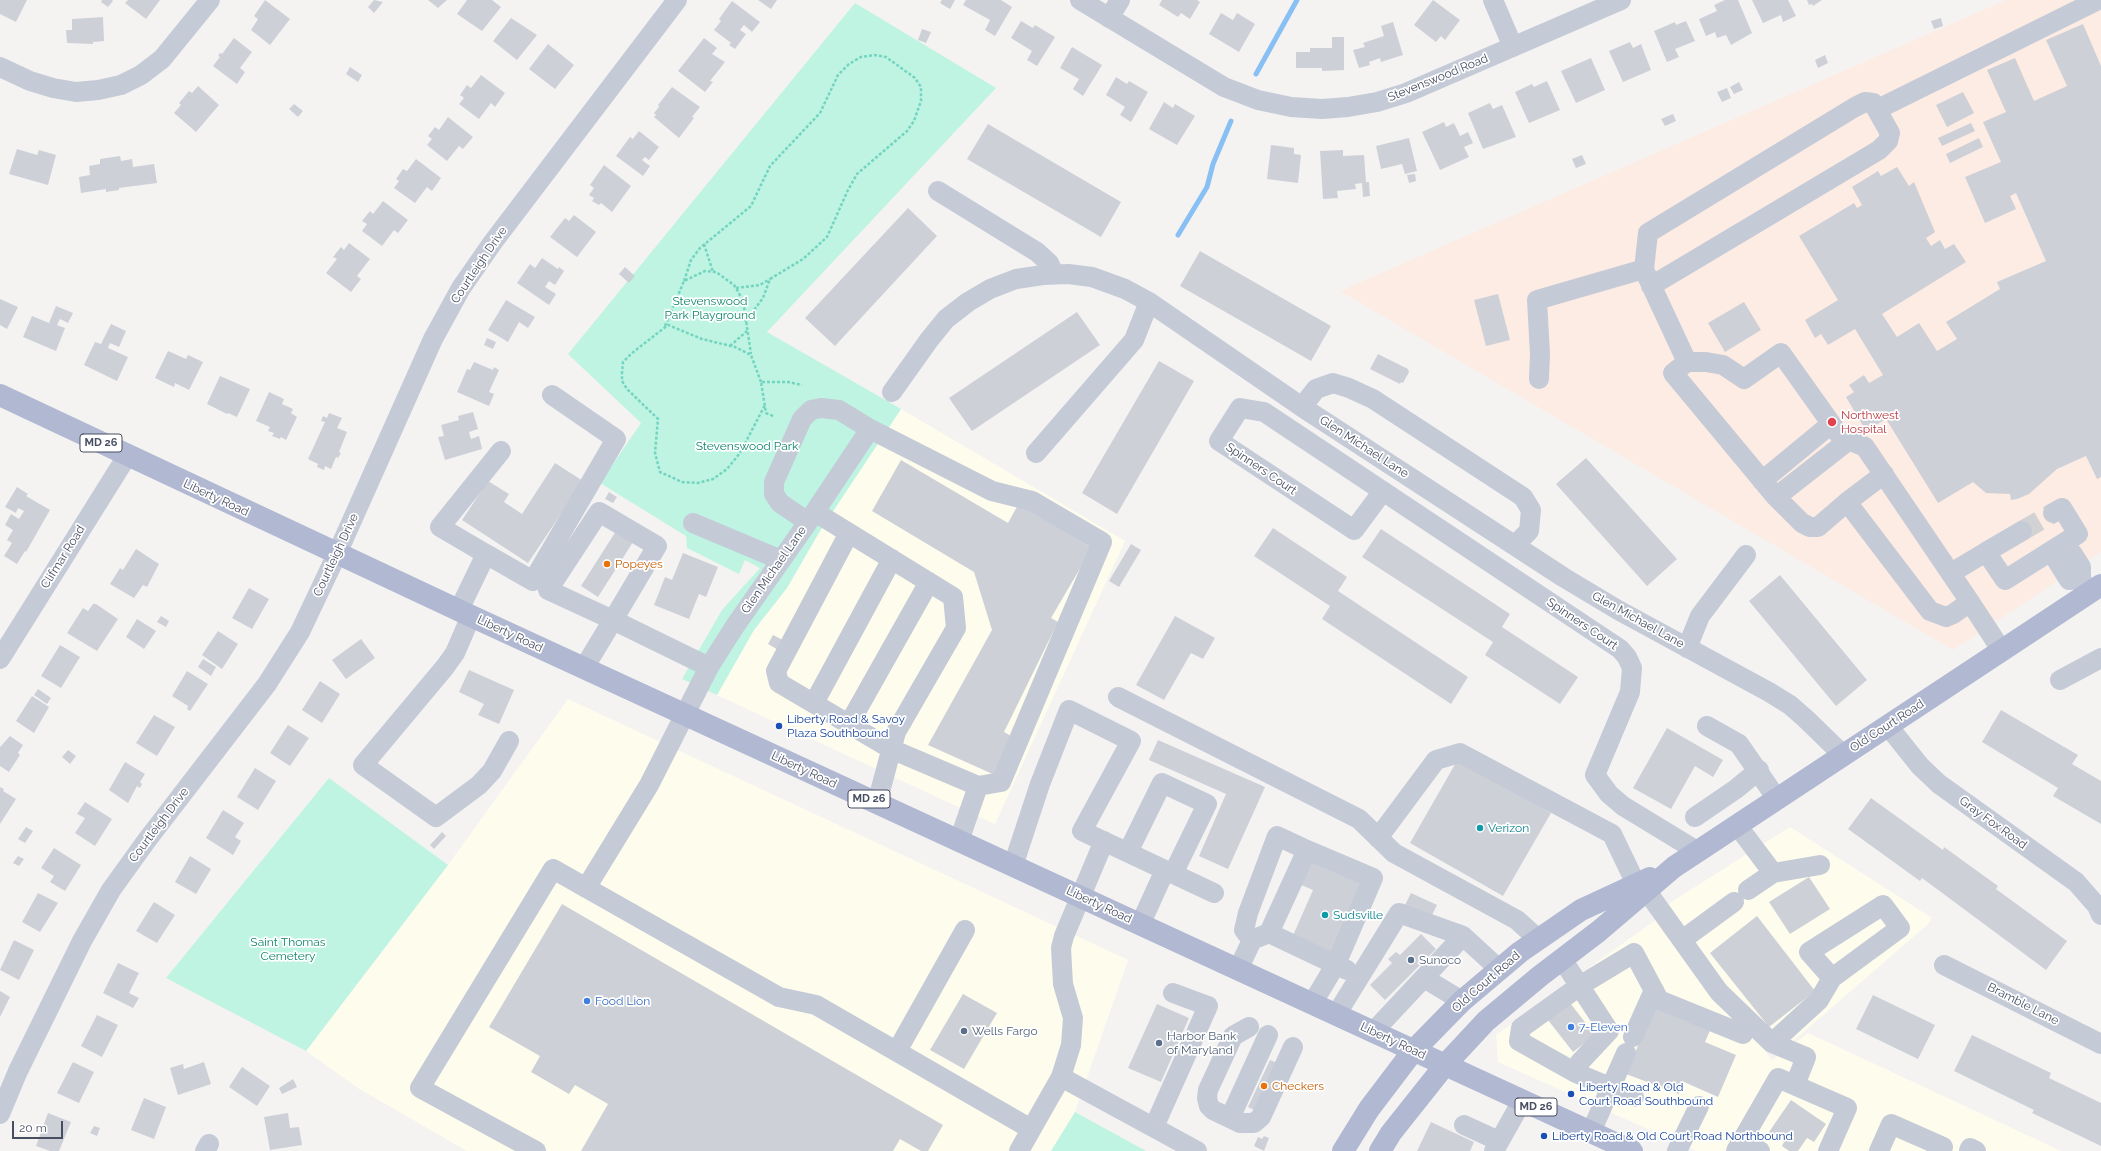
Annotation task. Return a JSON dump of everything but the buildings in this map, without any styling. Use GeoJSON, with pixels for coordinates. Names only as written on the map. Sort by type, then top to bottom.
{"type":"FeatureCollection","features":[{"type":"Feature","properties":{"kind":"main road","name":"Liberty Road"},"geometry":{"type":"LineString","coordinates":[[0,395],[337,554],[1632,1151]]}},
{"type":"Feature","properties":{"kind":"main road","name":"Old Court Road"},"geometry":{"type":"LineString","coordinates":[[1343,1151],[1369,1109],[1413,1051],[1462,1002],[1499,969],[1538,939],[1581,910],[1641,887],[1674,867],[2002,651],[2090,586]]}},
{"type":"Feature","properties":{"kind":"main road","name":"Old Court Road"},"geometry":{"type":"LineString","coordinates":[[1380,1151],[1391,1133],[1444,1065],[1486,1021],[1599,931],[1641,887]]}},
{"type":"Feature","properties":{"kind":"street"},"geometry":{"type":"LineString","coordinates":[[0,67],[30,81],[68,91],[98,90],[121,85],[141,75],[162,59],[210,0]]}},
{"type":"Feature","properties":{"kind":"street","name":"Courtleigh Drive"},"geometry":{"type":"LineString","coordinates":[[0,1114],[18,1071],[82,941],[111,890],[285,658],[300,632],[337,554],[434,339],[461,288],[520,205],[677,0]]}},
{"type":"Feature","properties":{"kind":"street","name":"Stevenswood Road"},"geometry":{"type":"LineString","coordinates":[[1080,0],[1224,86],[1258,100],[1291,107],[1322,109],[1348,107],[1377,102],[1406,93],[1621,0]]}},
{"type":"Feature","properties":{"kind":"street"},"geometry":{"type":"LineString","coordinates":[[1109,18],[1120,0]]}},
{"type":"Feature","properties":{"kind":"street"},"geometry":{"type":"LineString","coordinates":[[1493,0],[1513,47]]}},
{"type":"Feature","properties":{"kind":"street"},"geometry":{"type":"LineString","coordinates":[[1878,109],[2098,0]]}},
{"type":"Feature","properties":{"kind":"street"},"geometry":{"type":"LineString","coordinates":[[1539,379],[1540,354],[1537,300],[1589,285],[1647,277],[1879,150],[1888,141],[1890,133],[1878,109],[1873,103],[1865,102],[1855,107],[1648,233],[1647,277],[1687,362]]}},
{"type":"Feature","properties":{"kind":"street"},"geometry":{"type":"LineString","coordinates":[[938,190],[1037,252],[1049,263],[1054,274]]}},
{"type":"Feature","properties":{"kind":"street","name":"Glen Michael Lane"},"geometry":{"type":"LineString","coordinates":[[892,392],[946,319],[968,302],[990,289],[1016,279],[1054,274],[1092,277],[1125,289],[1149,302],[1302,407],[1618,610],[1769,692],[1790,705],[1806,718],[1843,755]]}},
{"type":"Feature","properties":{"kind":"street"},"geometry":{"type":"LineString","coordinates":[[1036,453],[1134,340],[1149,302]]}},
{"type":"Feature","properties":{"kind":"street"},"geometry":{"type":"LineString","coordinates":[[1845,444],[1781,353],[1744,379],[1723,365],[1706,362],[1687,362],[1673,373],[1776,497],[1802,523],[1810,527],[1818,527],[1847,502],[1884,474]]}},
{"type":"Feature","properties":{"kind":"street"},"geometry":{"type":"LineString","coordinates":[[1302,407],[1316,389],[1333,383],[1349,388],[1373,399],[1523,497],[1531,510],[1529,531],[1515,545]]}},
{"type":"Feature","properties":{"kind":"street"},"geometry":{"type":"LineString","coordinates":[[501,451],[440,527],[533,581],[616,439],[552,395]]}},
{"type":"Feature","properties":{"kind":"street"},"geometry":{"type":"LineString","coordinates":[[849,533],[776,671],[779,683],[892,749],[978,786],[1001,782],[1102,542],[1032,501],[992,491],[870,428],[839,410],[821,408],[811,410],[802,419],[774,482],[774,494],[780,503],[849,533],[953,597],[956,628],[896,732],[892,749],[877,803]]}},
{"type":"Feature","properties":{"kind":"street","name":"Spinners Court"},"geometry":{"type":"LineString","coordinates":[[1383,491],[1354,530],[1219,441],[1240,408],[1264,412],[1383,491],[1620,649],[1627,657],[1632,668],[1630,692],[1595,775],[1609,794],[1623,806],[1697,851]]}},
{"type":"Feature","properties":{"kind":"street"},"geometry":{"type":"LineString","coordinates":[[1762,481],[1831,424]]}},
{"type":"Feature","properties":{"kind":"street","name":"Glen Michael Lane"},"geometry":{"type":"LineString","coordinates":[[586,888],[649,785],[709,667],[735,626],[811,517],[870,428]]}},
{"type":"Feature","properties":{"kind":"street"},"geometry":{"type":"LineString","coordinates":[[1776,497],[1849,440],[1865,447],[2002,651]]}},
{"type":"Feature","properties":{"kind":"street","name":"Clifmar Road"},"geometry":{"type":"LineString","coordinates":[[0,659],[127,456]]}},
{"type":"Feature","properties":{"kind":"street"},"geometry":{"type":"LineString","coordinates":[[1847,502],[1930,611],[1946,617],[1970,602]]}},
{"type":"Feature","properties":{"kind":"street"},"geometry":{"type":"LineString","coordinates":[[1986,552],[2004,580],[2058,549],[2078,534],[2062,508],[2053,513]]}},
{"type":"Feature","properties":{"kind":"street"},"geometry":{"type":"LineString","coordinates":[[584,668],[614,620],[657,546],[599,512],[548,590],[614,620],[709,667]]}},
{"type":"Feature","properties":{"kind":"street"},"geometry":{"type":"LineString","coordinates":[[693,523],[781,560]]}},
{"type":"Feature","properties":{"kind":"street"},"geometry":{"type":"LineString","coordinates":[[1951,573],[2022,531]]}},
{"type":"Feature","properties":{"kind":"street"},"geometry":{"type":"LineString","coordinates":[[2058,549],[2072,553],[2090,586]]}},
{"type":"Feature","properties":{"kind":"street"},"geometry":{"type":"LineString","coordinates":[[486,554],[465,613],[455,653],[363,765],[436,816],[479,785],[492,771],[509,742]]}},
{"type":"Feature","properties":{"kind":"street"},"geometry":{"type":"LineString","coordinates":[[1687,648],[1700,616],[1746,556]]}},
{"type":"Feature","properties":{"kind":"street"},"geometry":{"type":"LineString","coordinates":[[814,703],[892,559]]}},
{"type":"Feature","properties":{"kind":"street"},"geometry":{"type":"LineString","coordinates":[[849,724],[929,582]]}},
{"type":"Feature","properties":{"kind":"street"},"geometry":{"type":"LineString","coordinates":[[2060,680],[2101,658]]}},
{"type":"Feature","properties":{"kind":"street"},"geometry":{"type":"LineString","coordinates":[[1118,697],[1359,819],[1394,853],[1517,920],[1538,939]]}},
{"type":"Feature","properties":{"kind":"street"},"geometry":{"type":"LineString","coordinates":[[1013,866],[1040,784],[1069,710],[1131,741],[1082,831],[1214,893]]}},
{"type":"Feature","properties":{"kind":"street"},"geometry":{"type":"LineString","coordinates":[[1706,726],[1740,744],[1778,799]]}},
{"type":"Feature","properties":{"kind":"street","name":"Gray Fox Road"},"geometry":{"type":"LineString","coordinates":[[1888,726],[1920,766],[1939,784],[2076,882],[2097,906],[2101,915]]}},
{"type":"Feature","properties":{"kind":"street"},"geometry":{"type":"LineString","coordinates":[[1378,838],[1436,760],[1460,754],[1612,834],[1641,887],[1682,940],[1719,992],[1772,1043],[1806,1057],[1795,1085]]}},
{"type":"Feature","properties":{"kind":"street"},"geometry":{"type":"LineString","coordinates":[[1695,817],[1759,770]]}},
{"type":"Feature","properties":{"kind":"street"},"geometry":{"type":"LineString","coordinates":[[1128,852],[1162,783],[1206,804],[1140,925]]}},
{"type":"Feature","properties":{"kind":"street"},"geometry":{"type":"LineString","coordinates":[[959,841],[978,786]]}},
{"type":"Feature","properties":{"kind":"street"},"geometry":{"type":"LineString","coordinates":[[1737,825],[1773,873]]}},
{"type":"Feature","properties":{"kind":"street"},"geometry":{"type":"LineString","coordinates":[[1312,1004],[1336,964],[1373,878],[1277,836],[1248,913],[1244,930],[1336,964],[1360,976]]}},
{"type":"Feature","properties":{"kind":"street"},"geometry":{"type":"LineString","coordinates":[[1019,1151],[1061,1077],[1073,1031],[1070,1004],[1063,984],[1061,948],[1080,897],[1104,841]]}},
{"type":"Feature","properties":{"kind":"street"},"geometry":{"type":"LineString","coordinates":[[1238,970],[1261,936],[1308,850]]}},
{"type":"Feature","properties":{"kind":"street"},"geometry":{"type":"LineString","coordinates":[[1682,940],[1773,873],[1820,865]]}},
{"type":"Feature","properties":{"kind":"street"},"geometry":{"type":"LineString","coordinates":[[536,1151],[420,1088],[553,869],[779,997],[816,1005],[1031,1129]]}},
{"type":"Feature","properties":{"kind":"street"},"geometry":{"type":"LineString","coordinates":[[1336,1015],[1399,912],[1463,936],[1499,969]]}},
{"type":"Feature","properties":{"kind":"street"},"geometry":{"type":"LineString","coordinates":[[897,1051],[965,930]]}},
{"type":"Feature","properties":{"kind":"street"},"geometry":{"type":"LineString","coordinates":[[1373,1032],[1463,936]]}},
{"type":"Feature","properties":{"kind":"street"},"geometry":{"type":"LineString","coordinates":[[1634,1097],[1576,1073],[1519,1041],[1520,1028],[1581,985],[1634,953],[1659,1000],[1743,1034]]}},
{"type":"Feature","properties":{"kind":"street"},"geometry":{"type":"LineString","coordinates":[[1562,959],[1581,985],[1610,1031],[1580,1062],[1576,1073]]}},
{"type":"Feature","properties":{"kind":"street","name":"Bramble Lane"},"geometry":{"type":"LineString","coordinates":[[1944,965],[2101,1044]]}},
{"type":"Feature","properties":{"kind":"street"},"geometry":{"type":"LineString","coordinates":[[1424,978],[1462,1002]]}},
{"type":"Feature","properties":{"kind":"street"},"geometry":{"type":"LineString","coordinates":[[1772,1043],[1819,1000],[1832,978]]}},
{"type":"Feature","properties":{"kind":"street"},"geometry":{"type":"LineString","coordinates":[[1591,1132],[1654,990]]}},
{"type":"Feature","properties":{"kind":"street"},"geometry":{"type":"LineString","coordinates":[[1154,1128],[1208,1006],[1173,993]]}},
{"type":"Feature","properties":{"kind":"street"},"geometry":{"type":"LineString","coordinates":[[1249,1026],[1233,1036],[1208,1090],[1207,1098],[1209,1106],[1240,1123],[1254,1123],[1261,1117],[1293,1046]]}},
{"type":"Feature","properties":{"kind":"street"},"geometry":{"type":"LineString","coordinates":[[1230,1118],[1268,1035]]}},
{"type":"Feature","properties":{"kind":"street"},"geometry":{"type":"LineString","coordinates":[[1061,1077],[1197,1151]]}},
{"type":"Feature","properties":{"kind":"street"},"geometry":{"type":"LineString","coordinates":[[1760,1151],[1738,1147],[1778,1078],[1847,1108],[1828,1151]]}},
{"type":"Feature","properties":{"kind":"street"},"geometry":{"type":"LineString","coordinates":[[1464,1125],[1497,1146],[1522,1101]]}},
{"type":"Feature","properties":{"kind":"street"},"geometry":{"type":"LineString","coordinates":[[1677,1151],[1699,1106]]}},
{"type":"Feature","properties":{"kind":"street"},"geometry":{"type":"LineString","coordinates":[[1879,1151],[1891,1124],[1942,1147]]}},
{"type":"Feature","properties":{"kind":"street"},"geometry":{"type":"LineString","coordinates":[[1969,1151],[1970,1148],[1976,1151]]}},
{"type":"Feature","properties":{"kind":"path"},"geometry":{"type":"LineString","coordinates":[[665,327],[691,260],[704,244],[751,206],[770,166],[820,113],[838,75],[849,64],[861,57],[875,55],[886,57],[916,78],[921,87],[921,101],[914,121],[907,131],[857,174],[848,190],[827,237],[803,259],[760,285],[736,288]]}},
{"type":"Feature","properties":{"kind":"path"},"geometry":{"type":"LineString","coordinates":[[704,244],[713,272]]}},
{"type":"Feature","properties":{"kind":"path"},"geometry":{"type":"LineString","coordinates":[[684,281],[704,271],[713,272],[728,280],[736,288],[744,307],[751,355],[761,382],[766,413],[773,416]]}},
{"type":"Feature","properties":{"kind":"path"},"geometry":{"type":"LineString","coordinates":[[746,322],[763,298],[770,279]]}},
{"type":"Feature","properties":{"kind":"path"},"geometry":{"type":"LineString","coordinates":[[751,355],[729,346],[702,339],[668,325],[632,353],[623,362],[622,381],[627,389],[658,419],[655,453],[660,472],[682,482],[698,483],[713,479],[727,469],[740,453],[765,405]]}},
{"type":"Feature","properties":{"kind":"path"},"geometry":{"type":"LineString","coordinates":[[729,346],[747,331]]}},
{"type":"Feature","properties":{"kind":"path"},"geometry":{"type":"LineString","coordinates":[[761,382],[788,382],[802,385]]}},
{"type":"Feature","properties":{"kind":"shaded area","name":"Northwest Hospital"},"geometry":{"type":"Polygon","coordinates":[[[2006,0],[2101,0],[2101,552],[1953,650],[1340,291],[2006,0]]]}},
{"type":"Feature","properties":{"kind":"shaded area"},"geometry":{"type":"Polygon","coordinates":[[[901,409],[1125,541],[995,824],[717,695],[754,630],[787,588],[820,531],[901,409]]]}},
{"type":"Feature","properties":{"kind":"shaded area"},"geometry":{"type":"Polygon","coordinates":[[[568,699],[1128,960],[1075,1112],[1051,1151],[467,1151],[358,1088],[306,1051],[448,865],[568,699]]]}},
{"type":"Feature","properties":{"kind":"shaded area"},"geometry":{"type":"Polygon","coordinates":[[[1790,827],[1932,918],[1928,924],[1777,1055],[1665,906],[1790,827]]]}},
{"type":"Feature","properties":{"kind":"shaded area"},"geometry":{"type":"Polygon","coordinates":[[[1661,916],[1772,1060],[1808,1033],[2061,1151],[1697,1151],[1498,1062],[1496,1035],[1661,916]]]}},
{"type":"Feature","properties":{"kind":"green space","name":"Stevenswood Park"},"geometry":{"type":"Polygon","coordinates":[[[855,3],[996,88],[767,332],[901,409],[820,531],[787,588],[754,630],[717,695],[682,679],[722,610],[760,568],[745,560],[739,574],[687,548],[686,536],[600,483],[641,423],[568,354],[855,3]]]}},
{"type":"Feature","properties":{"kind":"green space","name":"Saint Thomas Cemetery"},"geometry":{"type":"Polygon","coordinates":[[[329,778],[448,865],[306,1051],[166,978],[329,778]]]}},
{"type":"Feature","properties":{"kind":"green space"},"geometry":{"type":"Polygon","coordinates":[[[1075,1112],[1146,1151],[1051,1151],[1075,1112]]]}},
{"type":"Feature","properties":{"kind":"waterway"},"geometry":{"type":"LineString","coordinates":[[1256,74],[1297,0]]}},
{"type":"Feature","properties":{"kind":"waterway"},"geometry":{"type":"LineString","coordinates":[[1178,235],[1207,187],[1213,164],[1231,121]]}},
{"type":"Feature","properties":{"kind":"tunnel"},"geometry":{"type":"LineString","coordinates":[[2022,531],[2053,513]]}},
{"type":"Feature","properties":{"kind":"place","name":"Northwest Hospital"},"geometry":{"type":"Point","coordinates":[1832,422]}},
{"type":"Feature","properties":{"kind":"place","name":"Popeyes"},"geometry":{"type":"Point","coordinates":[607,564]}},
{"type":"Feature","properties":{"kind":"place","name":"Liberty Road & Savoy Plaza Southbound"},"geometry":{"type":"Point","coordinates":[779,726]}},
{"type":"Feature","properties":{"kind":"place","name":"Verizon"},"geometry":{"type":"Point","coordinates":[1480,828]}},
{"type":"Feature","properties":{"kind":"place","name":"Sudsville"},"geometry":{"type":"Point","coordinates":[1325,915]}},
{"type":"Feature","properties":{"kind":"place","name":"Sunoco"},"geometry":{"type":"Point","coordinates":[1411,960]}},
{"type":"Feature","properties":{"kind":"place","name":"Food Lion"},"geometry":{"type":"Point","coordinates":[587,1001]}},
{"type":"Feature","properties":{"kind":"place","name":"7-Eleven"},"geometry":{"type":"Point","coordinates":[1571,1027]}},
{"type":"Feature","properties":{"kind":"place","name":"Wells Fargo"},"geometry":{"type":"Point","coordinates":[964,1031]}},
{"type":"Feature","properties":{"kind":"place","name":"Harbor Bank of Maryland"},"geometry":{"type":"Point","coordinates":[1159,1043]}},
{"type":"Feature","properties":{"kind":"place","name":"Checkers"},"geometry":{"type":"Point","coordinates":[1264,1086]}},
{"type":"Feature","properties":{"kind":"place","name":"Liberty Road & Old Court Road Southbound"},"geometry":{"type":"Point","coordinates":[1571,1094]}},
{"type":"Feature","properties":{"kind":"place","name":"Liberty Road & Old Court Road Northbound"},"geometry":{"type":"Point","coordinates":[1544,1136]}},
{"type":"Feature","properties":{"kind":"park label","name":"Stevenswood Park Playground"},"geometry":{"type":"Point","coordinates":[710,308]}}]}
